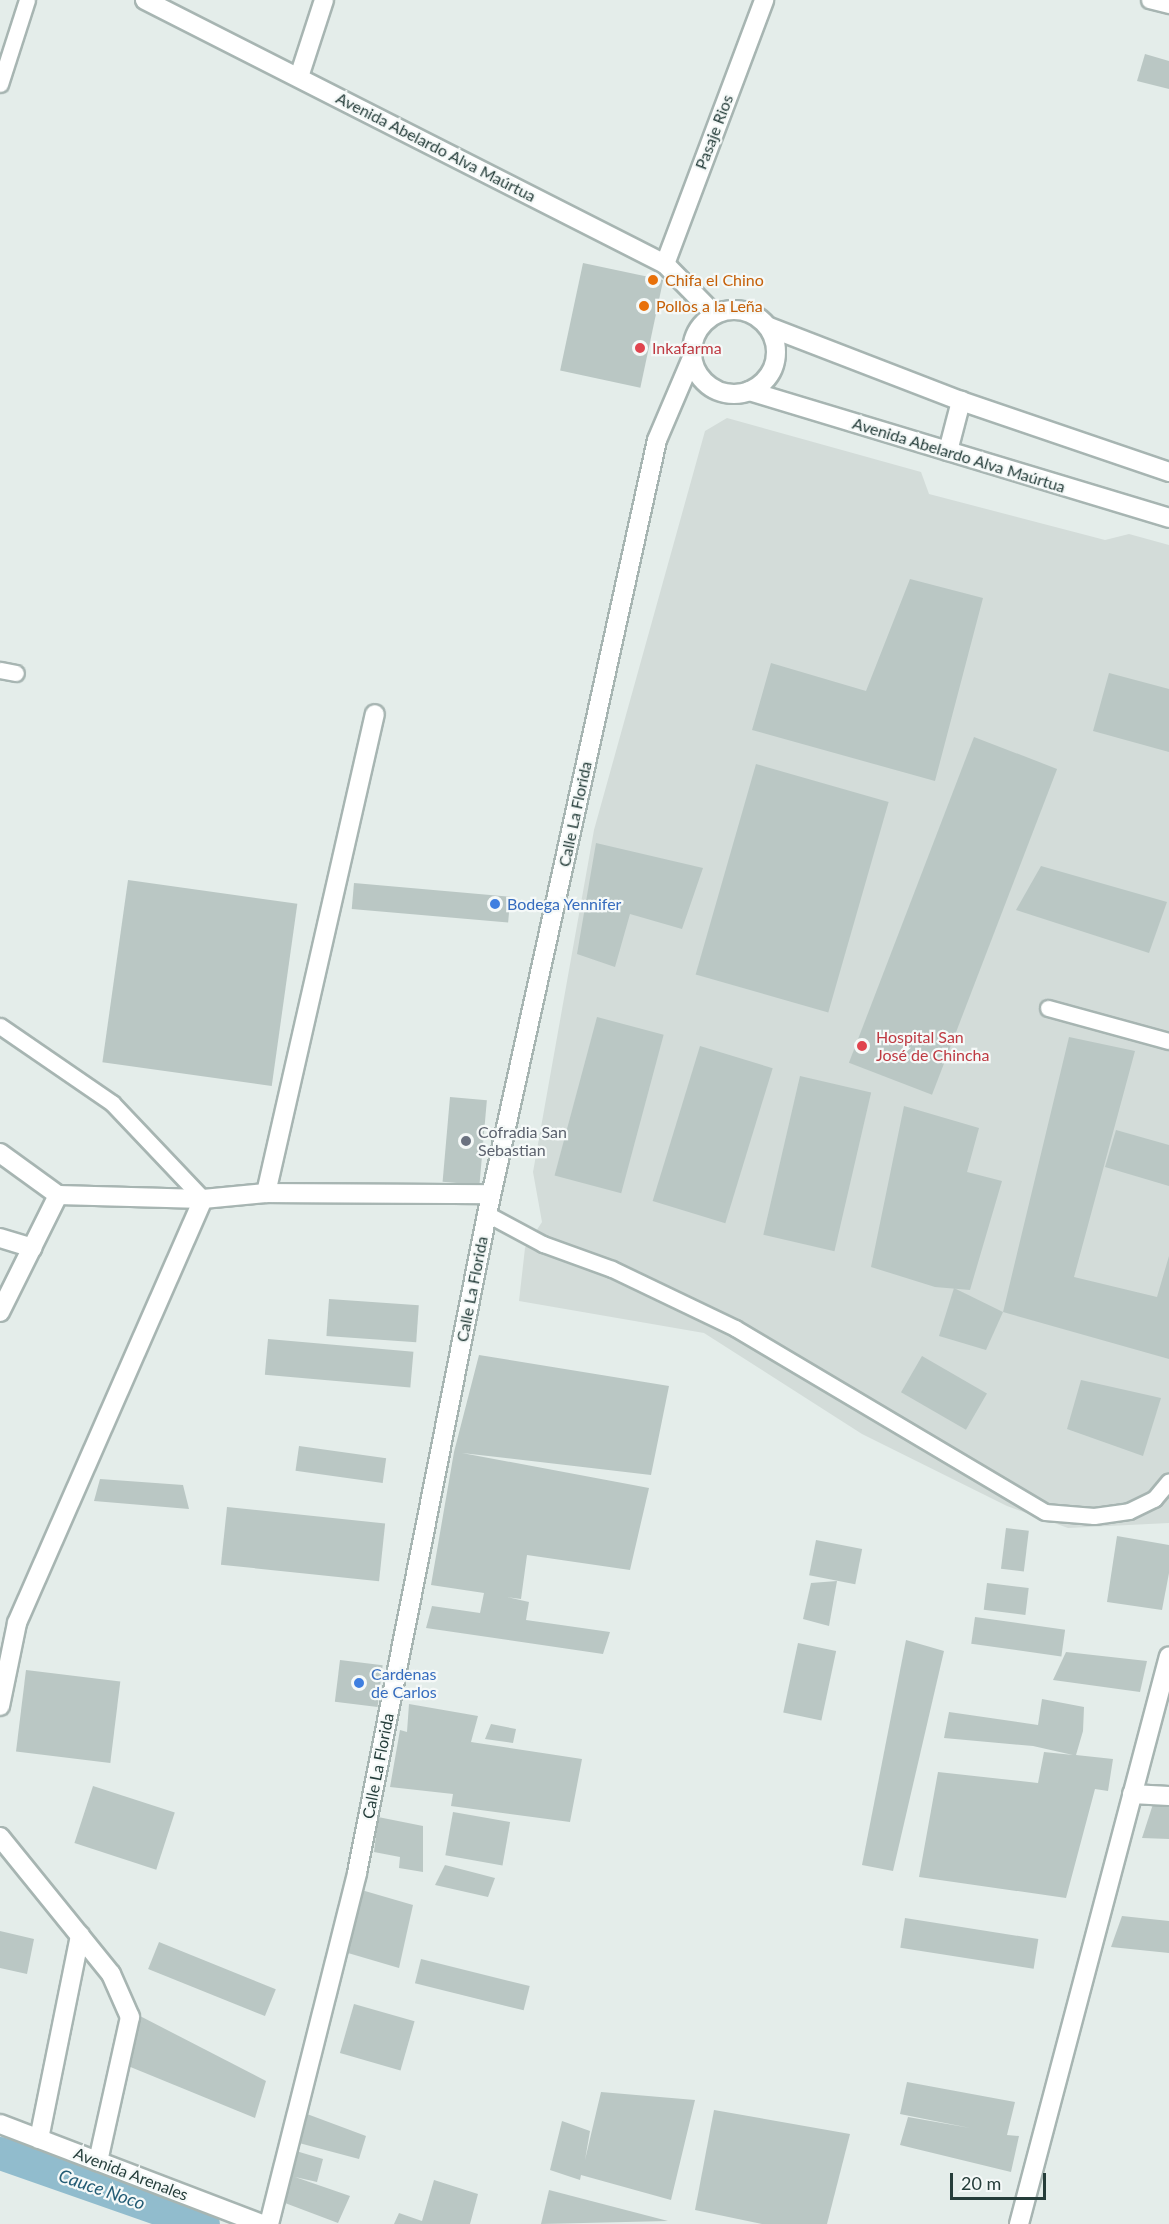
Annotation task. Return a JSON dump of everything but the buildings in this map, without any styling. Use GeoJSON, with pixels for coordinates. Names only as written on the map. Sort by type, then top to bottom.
{"type":"FeatureCollection","features":[{"type":"Feature","properties":{"kind":"street","name":"Avenida Abelardo Alva Maúrtua"},"geometry":{"type":"LineString","coordinates":[[145,0],[665,264],[714,314]]}},
{"type":"Feature","properties":{"kind":"street"},"geometry":{"type":"LineString","coordinates":[[299,77],[324,0]]}},
{"type":"Feature","properties":{"kind":"street","name":"Pasaje Rios"},"geometry":{"type":"LineString","coordinates":[[665,264],[764,0]]}},
{"type":"Feature","properties":{"kind":"street"},"geometry":{"type":"LineString","coordinates":[[769,327],[777,351],[775,364],[760,385],[737,394],[713,389],[703,381],[692,358],[696,333],[714,314],[744,310],[769,327],[961,401],[1169,472]]}},
{"type":"Feature","properties":{"kind":"street","name":"Calle La Florida"},"geometry":{"type":"LineString","coordinates":[[269,2224],[357,1873],[491,1194],[657,440],[692,358]]}},
{"type":"Feature","properties":{"kind":"street","name":"Avenida Abelardo Alva Maúrtua"},"geometry":{"type":"LineString","coordinates":[[749,391],[1169,518]]}},
{"type":"Feature","properties":{"kind":"street"},"geometry":{"type":"LineString","coordinates":[[948,451],[961,401]]}},
{"type":"Feature","properties":{"kind":"street"},"geometry":{"type":"LineString","coordinates":[[266,1193],[375,714]]}},
{"type":"Feature","properties":{"kind":"street"},"geometry":{"type":"LineString","coordinates":[[0,1153],[58,1195],[203,1199],[266,1193],[491,1194]]}},
{"type":"Feature","properties":{"kind":"street"},"geometry":{"type":"LineString","coordinates":[[0,1312],[58,1195]]}},
{"type":"Feature","properties":{"kind":"street"},"geometry":{"type":"LineString","coordinates":[[0,1706],[17,1623],[203,1199]]}},
{"type":"Feature","properties":{"kind":"street"},"geometry":{"type":"LineString","coordinates":[[0,1238],[32,1248]]}},
{"type":"Feature","properties":{"kind":"street"},"geometry":{"type":"LineString","coordinates":[[1019,2224],[1169,1656]]}},
{"type":"Feature","properties":{"kind":"street"},"geometry":{"type":"LineString","coordinates":[[1132,1794],[1169,1796]]}},
{"type":"Feature","properties":{"kind":"street"},"geometry":{"type":"LineString","coordinates":[[0,1837],[111,1974],[130,2017],[98,2161]]}},
{"type":"Feature","properties":{"kind":"street"},"geometry":{"type":"LineString","coordinates":[[39,2139],[80,1935]]}},
{"type":"Feature","properties":{"kind":"street","name":"Avenida Arenales"},"geometry":{"type":"LineString","coordinates":[[0,2124],[262,2224]]}},
{"type":"Feature","properties":{"kind":"lane"},"geometry":{"type":"LineString","coordinates":[[0,84],[27,0]]}},
{"type":"Feature","properties":{"kind":"lane"},"geometry":{"type":"LineString","coordinates":[[1149,0],[1169,5]]}},
{"type":"Feature","properties":{"kind":"lane"},"geometry":{"type":"LineString","coordinates":[[0,669],[16,673]]}},
{"type":"Feature","properties":{"kind":"lane"},"geometry":{"type":"LineString","coordinates":[[1048,1008],[1169,1041]]}},
{"type":"Feature","properties":{"kind":"lane"},"geometry":{"type":"LineString","coordinates":[[0,1026],[112,1102],[203,1199]]}},
{"type":"Feature","properties":{"kind":"lane"},"geometry":{"type":"LineString","coordinates":[[487,1214],[543,1244],[612,1269],[735,1328],[1045,1512],[1094,1516],[1130,1511],[1154,1499],[1169,1481]]}},
{"type":"Feature","properties":{"kind":"shaded area","name":"Hospital San José de Chincha"},"geometry":{"type":"Polygon","coordinates":[[[727,418],[921,472],[929,494],[1105,540],[1129,534],[1169,545],[1169,1523],[1068,1528],[1007,1506],[862,1434],[704,1333],[519,1301],[525,1248],[542,1222],[533,1172],[594,830],[705,431],[727,418]]]}},
{"type":"Feature","properties":{"kind":"waterway","name":"Cauce Noco"},"geometry":{"type":"LineString","coordinates":[[0,2153],[203,2224]]}},
{"type":"Feature","properties":{"kind":"place","name":"Chifa el Chino"},"geometry":{"type":"Point","coordinates":[653,280]}},
{"type":"Feature","properties":{"kind":"place","name":"Pollos a la Leña"},"geometry":{"type":"Point","coordinates":[644,306]}},
{"type":"Feature","properties":{"kind":"place","name":"Inkafarma"},"geometry":{"type":"Point","coordinates":[640,348]}},
{"type":"Feature","properties":{"kind":"place","name":"Bodega Yennifer"},"geometry":{"type":"Point","coordinates":[495,904]}},
{"type":"Feature","properties":{"kind":"place","name":"Hospital San José de Chincha"},"geometry":{"type":"Point","coordinates":[862,1046]}},
{"type":"Feature","properties":{"kind":"place","name":"Cofradia San Sebastian"},"geometry":{"type":"Point","coordinates":[466,1141]}},
{"type":"Feature","properties":{"kind":"place","name":"Cardenas de Carlos"},"geometry":{"type":"Point","coordinates":[359,1683]}}]}
